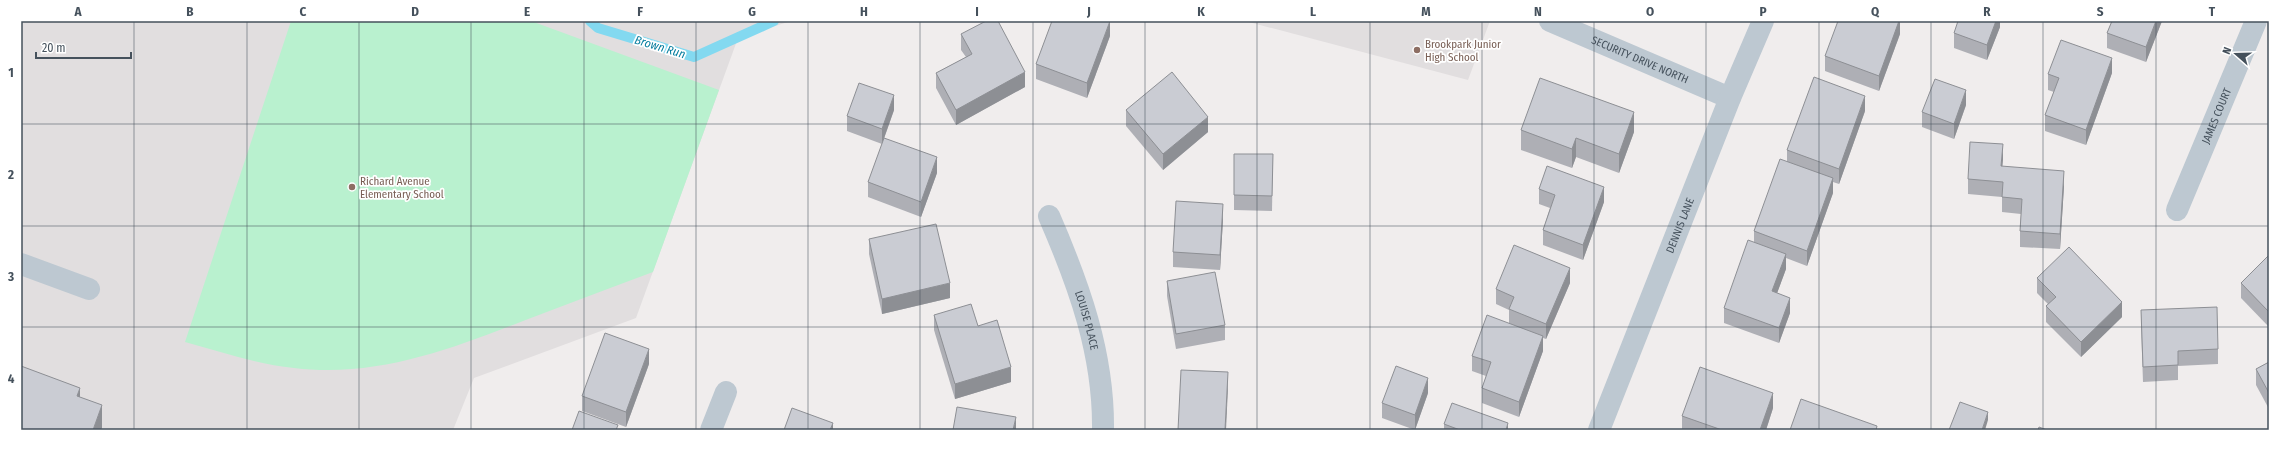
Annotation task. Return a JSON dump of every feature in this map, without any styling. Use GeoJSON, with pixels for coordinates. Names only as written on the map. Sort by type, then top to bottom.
{"type":"FeatureCollection","features":[{"type":"Feature","properties":{"kind":"street","name":"SECURITY DRIVE NORTH"},"geometry":{"type":"LineString","coordinates":[[1550,21],[1730,98]]}},
{"type":"Feature","properties":{"kind":"street","name":"DENNIS LANE"},"geometry":{"type":"LineString","coordinates":[[1599,430],[1730,98],[1763,21]]}},
{"type":"Feature","properties":{"kind":"street","name":"JAMES COURT"},"geometry":{"type":"LineString","coordinates":[[2177,210],[2256,21]]}},
{"type":"Feature","properties":{"kind":"street","name":"LOUISE PLACE"},"geometry":{"type":"LineString","coordinates":[[1049,216],[1083,298],[1097,362],[1103,405],[1103,430]]}},
{"type":"Feature","properties":{"kind":"street"},"geometry":{"type":"LineString","coordinates":[[21,264],[88,289]]}},
{"type":"Feature","properties":{"kind":"street"},"geometry":{"type":"LineString","coordinates":[[711,430],[726,392]]}},
{"type":"Feature","properties":{"kind":"shaded area","name":"Richard Avenue Elementary School"},"geometry":{"type":"Polygon","coordinates":[[[21,21],[791,21],[738,38],[636,318],[474,378],[453,430],[21,430],[21,21]]]}},
{"type":"Feature","properties":{"kind":"shaded area","name":"Brookpark Junior High School"},"geometry":{"type":"Polygon","coordinates":[[[1245,21],[1490,21],[1468,80],[1245,21]]]}},
{"type":"Feature","properties":{"kind":"green space"},"geometry":{"type":"Polygon","coordinates":[[[291,21],[531,21],[719,90],[653,272],[467,342],[411,359],[383,365],[354,369],[324,370],[294,368],[253,361],[185,342],[291,21]]]}},
{"type":"Feature","properties":{"kind":"building"},"geometry":{"type":"Polygon","coordinates":[[[986,21],[998,21],[1025,72],[956,110],[936,73],[972,54],[961,34],[986,21]]]}},
{"type":"Feature","properties":{"kind":"building"},"geometry":{"type":"Polygon","coordinates":[[[1052,21],[1110,21],[1087,83],[1036,64],[1052,21]]]}},
{"type":"Feature","properties":{"kind":"building"},"geometry":{"type":"Polygon","coordinates":[[[1838,21],[1899,21],[1879,76],[1825,56],[1838,21]]]}},
{"type":"Feature","properties":{"kind":"building"},"geometry":{"type":"Polygon","coordinates":[[[1958,21],[1996,21],[1987,45],[1954,33],[1958,21]]]}},
{"type":"Feature","properties":{"kind":"building"},"geometry":{"type":"Polygon","coordinates":[[[2112,21],[2156,21],[2146,47],[2107,33],[2112,21]]]}},
{"type":"Feature","properties":{"kind":"building"},"geometry":{"type":"Polygon","coordinates":[[[2061,40],[2112,58],[2086,130],[2045,115],[2059,78],[2048,74],[2061,40]]]}},
{"type":"Feature","properties":{"kind":"building"},"geometry":{"type":"Polygon","coordinates":[[[1172,72],[1208,117],[1163,154],[1126,110],[1172,72]]]}},
{"type":"Feature","properties":{"kind":"building"},"geometry":{"type":"Polygon","coordinates":[[[1814,77],[1865,96],[1839,169],[1787,150],[1814,77]]]}},
{"type":"Feature","properties":{"kind":"building"},"geometry":{"type":"Polygon","coordinates":[[[1540,78],[1634,112],[1619,154],[1576,138],[1572,149],[1521,130],[1540,78]]]}},
{"type":"Feature","properties":{"kind":"building"},"geometry":{"type":"Polygon","coordinates":[[[1935,79],[1966,90],[1954,124],[1922,112],[1935,79]]]}},
{"type":"Feature","properties":{"kind":"building"},"geometry":{"type":"Polygon","coordinates":[[[859,83],[894,95],[882,129],[847,116],[859,83]]]}},
{"type":"Feature","properties":{"kind":"building"},"geometry":{"type":"Polygon","coordinates":[[[884,138],[937,157],[921,202],[868,182],[884,138]]]}},
{"type":"Feature","properties":{"kind":"building"},"geometry":{"type":"Polygon","coordinates":[[[1970,142],[2003,144],[2001,166],[2064,171],[2060,234],[2020,231],[2022,199],[2002,197],[2003,182],[1968,179],[1970,142]]]}},
{"type":"Feature","properties":{"kind":"building"},"geometry":{"type":"Polygon","coordinates":[[[1234,154],[1273,154],[1272,196],[1234,195],[1234,154]]]}},
{"type":"Feature","properties":{"kind":"building"},"geometry":{"type":"Polygon","coordinates":[[[1780,159],[1833,178],[1807,251],[1754,231],[1780,159]]]}},
{"type":"Feature","properties":{"kind":"building"},"geometry":{"type":"Polygon","coordinates":[[[1547,166],[1604,187],[1583,245],[1543,230],[1555,195],[1539,189],[1547,166]]]}},
{"type":"Feature","properties":{"kind":"building"},"geometry":{"type":"Polygon","coordinates":[[[1176,201],[1223,204],[1220,255],[1173,252],[1176,201]]]}},
{"type":"Feature","properties":{"kind":"building"},"geometry":{"type":"Polygon","coordinates":[[[936,224],[950,283],[882,299],[869,239],[936,224]]]}},
{"type":"Feature","properties":{"kind":"building"},"geometry":{"type":"Polygon","coordinates":[[[1748,240],[1786,254],[1772,291],[1790,298],[1779,328],[1724,308],[1748,240]]]}},
{"type":"Feature","properties":{"kind":"building"},"geometry":{"type":"Polygon","coordinates":[[[1514,245],[1570,268],[1546,324],[1509,309],[1514,297],[1496,289],[1514,245]]]}},
{"type":"Feature","properties":{"kind":"building"},"geometry":{"type":"Polygon","coordinates":[[[2069,247],[2122,302],[2081,342],[2046,306],[2056,297],[2037,278],[2069,247]]]}},
{"type":"Feature","properties":{"kind":"building"},"geometry":{"type":"Polygon","coordinates":[[[2269,255],[2269,312],[2241,283],[2269,255]]]}},
{"type":"Feature","properties":{"kind":"building"},"geometry":{"type":"Polygon","coordinates":[[[1215,272],[1225,325],[1176,334],[1167,281],[1215,272]]]}},
{"type":"Feature","properties":{"kind":"building"},"geometry":{"type":"Polygon","coordinates":[[[971,304],[978,326],[997,320],[1011,367],[955,384],[934,315],[971,304]]]}},
{"type":"Feature","properties":{"kind":"building"},"geometry":{"type":"Polygon","coordinates":[[[2217,307],[2218,349],[2178,351],[2178,365],[2143,367],[2141,310],[2217,307]]]}},
{"type":"Feature","properties":{"kind":"building"},"geometry":{"type":"Polygon","coordinates":[[[1487,315],[1543,336],[1519,402],[1482,388],[1491,362],[1472,356],[1487,315]]]}},
{"type":"Feature","properties":{"kind":"building"},"geometry":{"type":"Polygon","coordinates":[[[605,333],[649,349],[626,412],[582,396],[605,333]]]}},
{"type":"Feature","properties":{"kind":"building"},"geometry":{"type":"Polygon","coordinates":[[[2269,362],[2269,393],[2256,369],[2269,362]]]}},
{"type":"Feature","properties":{"kind":"building"},"geometry":{"type":"Polygon","coordinates":[[[21,366],[80,388],[77,396],[102,405],[93,430],[21,430],[21,366]]]}},
{"type":"Feature","properties":{"kind":"building"},"geometry":{"type":"Polygon","coordinates":[[[1396,366],[1428,378],[1415,415],[1382,403],[1396,366]]]}},
{"type":"Feature","properties":{"kind":"building"},"geometry":{"type":"Polygon","coordinates":[[[1700,367],[1773,393],[1760,430],[1722,430],[1682,416],[1700,367]]]}},
{"type":"Feature","properties":{"kind":"building"},"geometry":{"type":"Polygon","coordinates":[[[1181,370],[1228,372],[1225,430],[1178,430],[1181,370]]]}},
{"type":"Feature","properties":{"kind":"building"},"geometry":{"type":"Polygon","coordinates":[[[1801,399],[1877,426],[1876,430],[1790,430],[1801,399]]]}},
{"type":"Feature","properties":{"kind":"building"},"geometry":{"type":"Polygon","coordinates":[[[1960,402],[1988,412],[1982,430],[1949,430],[1960,402]]]}},
{"type":"Feature","properties":{"kind":"building"},"geometry":{"type":"Polygon","coordinates":[[[1452,403],[1508,423],[1506,430],[1460,430],[1444,424],[1452,403]]]}},
{"type":"Feature","properties":{"kind":"building"},"geometry":{"type":"Polygon","coordinates":[[[957,407],[1016,417],[1013,430],[953,430],[957,407]]]}},
{"type":"Feature","properties":{"kind":"building"},"geometry":{"type":"Polygon","coordinates":[[[792,408],[833,423],[830,430],[784,430],[792,408]]]}},
{"type":"Feature","properties":{"kind":"building"},"geometry":{"type":"Polygon","coordinates":[[[579,411],[618,425],[616,430],[572,430],[579,411]]]}},
{"type":"Feature","properties":{"kind":"building"},"geometry":{"type":"Polygon","coordinates":[[[2039,427],[2047,430],[2038,430],[2039,427]]]}},
{"type":"Feature","properties":{"kind":"waterway","name":"Brown Run"},"geometry":{"type":"LineString","coordinates":[[590,21],[598,28],[694,57],[774,21]]}},
{"type":"Feature","properties":{"kind":"place","name":"Brookpark Junior High School"},"geometry":{"type":"Point","coordinates":[1417,50]}},
{"type":"Feature","properties":{"kind":"place","name":"Richard Avenue Elementary School"},"geometry":{"type":"Point","coordinates":[352,187]}}]}
